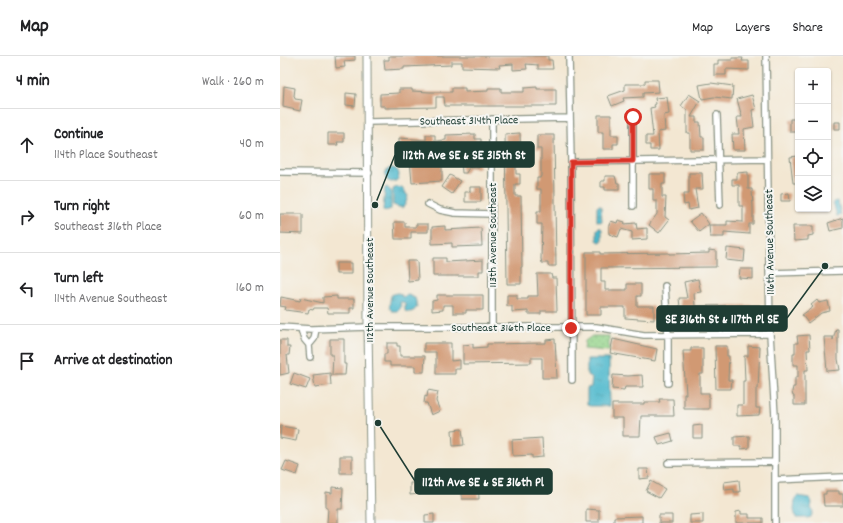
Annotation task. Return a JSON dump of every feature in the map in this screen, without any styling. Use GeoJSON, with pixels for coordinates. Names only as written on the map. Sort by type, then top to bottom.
{"type":"FeatureCollection","features":[{"type":"Feature","properties":{"kind":"street","name":"112th Avenue Southeast"},"geometry":{"type":"LineString","coordinates":[[368,56],[368,327],[371,523]]}},
{"type":"Feature","properties":{"kind":"street"},"geometry":{"type":"LineString","coordinates":[[569,56],[572,380]]}},
{"type":"Feature","properties":{"kind":"street","name":"116th Avenue Southeast"},"geometry":{"type":"LineString","coordinates":[[766,56],[770,334],[774,416],[775,523]]}},
{"type":"Feature","properties":{"kind":"street"},"geometry":{"type":"LineString","coordinates":[[717,115],[720,205]]}},
{"type":"Feature","properties":{"kind":"street"},"geometry":{"type":"LineString","coordinates":[[633,117],[633,206]]}},
{"type":"Feature","properties":{"kind":"street","name":"Southeast 314th Place"},"geometry":{"type":"LineString","coordinates":[[368,122],[570,118]]}},
{"type":"Feature","properties":{"kind":"street","name":"113th Avenue Southeast"},"geometry":{"type":"LineString","coordinates":[[492,119],[492,326]]}},
{"type":"Feature","properties":{"kind":"street"},"geometry":{"type":"LineString","coordinates":[[571,162],[767,159]]}},
{"type":"Feature","properties":{"kind":"street"},"geometry":{"type":"LineString","coordinates":[[280,172],[369,173]]}},
{"type":"Feature","properties":{"kind":"street"},"geometry":{"type":"LineString","coordinates":[[428,204],[440,210],[455,213],[492,214]]}},
{"type":"Feature","properties":{"kind":"street"},"geometry":{"type":"LineString","coordinates":[[770,273],[843,271]]}},
{"type":"Feature","properties":{"kind":"street"},"geometry":{"type":"LineString","coordinates":[[665,286],[668,336],[668,383]]}},
{"type":"Feature","properties":{"kind":"street","name":"Southeast 316th Place"},"geometry":{"type":"LineString","coordinates":[[280,326],[301,329],[492,326],[571,328],[596,327],[644,335],[668,336],[770,334]]}},
{"type":"Feature","properties":{"kind":"street"},"geometry":{"type":"LineString","coordinates":[[301,329],[303,336],[309,344],[310,357]]}},
{"type":"Feature","properties":{"kind":"street"},"geometry":{"type":"LineString","coordinates":[[309,344],[314,339],[316,329]]}},
{"type":"Feature","properties":{"kind":"street"},"geometry":{"type":"LineString","coordinates":[[668,463],[775,462]]}},
{"type":"Feature","properties":{"kind":"street"},"geometry":{"type":"LineString","coordinates":[[775,480],[843,477]]}},
{"type":"Feature","properties":{"kind":"green space"},"geometry":{"type":"Polygon","coordinates":[[[592,336],[609,336],[609,351],[584,349],[585,341],[592,336]]]}},
{"type":"Feature","properties":{"kind":"water"},"geometry":{"type":"Polygon","coordinates":[[[389,168],[395,168],[399,172],[399,178],[395,182],[389,182],[385,178],[385,172],[389,168]]]}},
{"type":"Feature","properties":{"kind":"water"},"geometry":{"type":"Polygon","coordinates":[[[387,187],[391,191],[391,209],[385,211],[383,210],[385,188],[387,187]]]}},
{"type":"Feature","properties":{"kind":"water"},"geometry":{"type":"Polygon","coordinates":[[[397,187],[402,188],[408,196],[405,205],[402,208],[393,205],[393,189],[397,187]]]}},
{"type":"Feature","properties":{"kind":"water"},"geometry":{"type":"Polygon","coordinates":[[[838,201],[841,215],[837,216],[833,202],[838,201]]]}},
{"type":"Feature","properties":{"kind":"water"},"geometry":{"type":"Polygon","coordinates":[[[599,205],[601,206],[602,221],[600,222],[597,221],[597,207],[599,205]]]}},
{"type":"Feature","properties":{"kind":"water"},"geometry":{"type":"Polygon","coordinates":[[[599,227],[602,229],[602,241],[600,242],[597,240],[597,229],[599,227]]]}},
{"type":"Feature","properties":{"kind":"water"},"geometry":{"type":"Polygon","coordinates":[[[392,294],[401,294],[402,297],[408,295],[415,298],[417,306],[414,311],[405,311],[405,304],[400,302],[401,307],[398,311],[392,311],[390,308],[391,296],[392,294]]]}},
{"type":"Feature","properties":{"kind":"water"},"geometry":{"type":"Polygon","coordinates":[[[587,359],[609,359],[610,406],[589,406],[587,404],[587,388],[591,387],[592,378],[587,375],[587,359]]]}},
{"type":"Feature","properties":{"kind":"water"},"geometry":{"type":"Polygon","coordinates":[[[797,496],[810,498],[812,503],[811,508],[813,511],[811,517],[796,518],[794,510],[795,498],[797,496]]]}},
{"type":"Feature","properties":{"kind":"building"},"geometry":{"type":"Polygon","coordinates":[[[335,56],[355,56],[355,60],[344,61],[345,67],[336,68],[335,56]]]}},
{"type":"Feature","properties":{"kind":"building"},"geometry":{"type":"Polygon","coordinates":[[[389,56],[548,56],[548,60],[552,60],[553,69],[538,69],[538,65],[526,64],[527,69],[513,70],[513,64],[499,65],[500,68],[462,67],[462,62],[451,62],[451,65],[404,67],[404,69],[385,70],[384,60],[389,60],[389,56]]]}},
{"type":"Feature","properties":{"kind":"building"},"geometry":{"type":"Polygon","coordinates":[[[732,58],[743,58],[742,61],[749,61],[749,70],[726,69],[726,75],[714,75],[714,64],[718,64],[718,60],[732,60],[732,58]]]}},
{"type":"Feature","properties":{"kind":"building"},"geometry":{"type":"Polygon","coordinates":[[[645,80],[658,80],[659,92],[643,93],[643,97],[623,98],[624,101],[612,106],[608,96],[625,90],[625,84],[645,84],[645,80]]]}},
{"type":"Feature","properties":{"kind":"building"},"geometry":{"type":"Polygon","coordinates":[[[711,83],[733,86],[732,99],[714,97],[702,99],[699,85],[711,83]]]}},
{"type":"Feature","properties":{"kind":"building"},"geometry":{"type":"Polygon","coordinates":[[[284,86],[295,88],[295,99],[302,100],[300,111],[283,107],[284,86]]]}},
{"type":"Feature","properties":{"kind":"building"},"geometry":{"type":"Polygon","coordinates":[[[537,87],[537,89],[556,89],[556,106],[445,106],[444,97],[436,97],[436,107],[385,108],[385,106],[380,106],[380,94],[399,93],[399,89],[412,89],[412,91],[452,92],[452,88],[465,88],[465,92],[488,91],[488,88],[501,88],[501,92],[524,92],[524,88],[537,87]]]}},
{"type":"Feature","properties":{"kind":"building"},"geometry":{"type":"Polygon","coordinates":[[[346,93],[356,94],[355,106],[346,105],[346,93]]]}},
{"type":"Feature","properties":{"kind":"building"},"geometry":{"type":"Polygon","coordinates":[[[689,94],[700,101],[691,117],[696,117],[696,122],[700,122],[701,137],[704,137],[704,150],[690,150],[690,133],[687,133],[687,110],[681,106],[689,94]]]}},
{"type":"Feature","properties":{"kind":"building"},"geometry":{"type":"Polygon","coordinates":[[[752,95],[756,109],[752,110],[754,127],[744,129],[745,150],[733,150],[732,134],[739,134],[737,117],[742,117],[737,99],[752,95]]]}},
{"type":"Feature","properties":{"kind":"building"},"geometry":{"type":"Polygon","coordinates":[[[667,97],[669,114],[664,115],[665,131],[658,132],[659,150],[650,150],[650,145],[646,145],[646,136],[653,136],[650,108],[655,107],[655,98],[667,97]]]}},
{"type":"Feature","properties":{"kind":"building"},"geometry":{"type":"Polygon","coordinates":[[[598,115],[611,115],[611,135],[618,135],[618,144],[613,144],[613,149],[603,149],[603,132],[598,132],[598,115]]]}},
{"type":"Feature","properties":{"kind":"building"},"geometry":{"type":"Polygon","coordinates":[[[790,119],[795,119],[795,132],[790,132],[790,119]]]}},
{"type":"Feature","properties":{"kind":"building"},"geometry":{"type":"Polygon","coordinates":[[[834,122],[840,122],[840,129],[834,129],[834,122]]]}},
{"type":"Feature","properties":{"kind":"building"},"geometry":{"type":"Polygon","coordinates":[[[328,133],[344,133],[344,142],[337,142],[338,145],[328,145],[328,133]]]}},
{"type":"Feature","properties":{"kind":"building"},"geometry":{"type":"Polygon","coordinates":[[[520,133],[521,164],[516,164],[516,174],[520,174],[520,184],[515,184],[515,196],[521,196],[521,284],[507,284],[505,134],[520,133]]]}},
{"type":"Feature","properties":{"kind":"building"},"geometry":{"type":"Polygon","coordinates":[[[475,134],[475,139],[481,139],[481,150],[478,150],[479,168],[470,168],[470,166],[466,173],[462,173],[461,160],[470,159],[470,149],[417,151],[416,165],[442,162],[442,181],[412,183],[410,160],[404,159],[405,146],[399,145],[399,138],[426,140],[426,135],[435,135],[435,141],[446,140],[446,135],[475,134]]]}},
{"type":"Feature","properties":{"kind":"building"},"geometry":{"type":"Polygon","coordinates":[[[537,135],[554,135],[556,266],[548,266],[548,263],[542,263],[541,259],[542,224],[537,224],[537,211],[541,211],[541,189],[537,189],[537,178],[540,178],[541,176],[541,149],[537,149],[537,135]]]}},
{"type":"Feature","properties":{"kind":"building"},"geometry":{"type":"Polygon","coordinates":[[[795,156],[795,183],[793,183],[790,157],[795,156]]]}},
{"type":"Feature","properties":{"kind":"building"},"geometry":{"type":"Polygon","coordinates":[[[748,172],[748,189],[752,189],[753,208],[753,224],[749,224],[749,234],[724,232],[724,237],[710,237],[709,225],[727,225],[727,221],[743,222],[743,206],[739,206],[739,185],[732,185],[732,179],[737,179],[737,173],[748,172]]]}},
{"type":"Feature","properties":{"kind":"building"},"geometry":{"type":"Polygon","coordinates":[[[689,173],[702,173],[703,189],[695,189],[698,208],[689,210],[688,204],[684,205],[683,194],[689,194],[689,173]]]}},
{"type":"Feature","properties":{"kind":"building"},"geometry":{"type":"Polygon","coordinates":[[[649,174],[665,174],[665,184],[662,184],[662,197],[666,197],[665,217],[669,220],[659,233],[649,225],[657,214],[657,201],[653,201],[653,189],[649,189],[649,174]]]}},
{"type":"Feature","properties":{"kind":"building"},"geometry":{"type":"Polygon","coordinates":[[[450,175],[460,181],[452,194],[442,187],[450,175]]]}},
{"type":"Feature","properties":{"kind":"building"},"geometry":{"type":"Polygon","coordinates":[[[605,176],[615,176],[617,183],[619,183],[619,190],[605,190],[605,187],[601,187],[601,181],[605,181],[605,176]]]}},
{"type":"Feature","properties":{"kind":"building"},"geometry":{"type":"Polygon","coordinates":[[[470,187],[481,187],[481,202],[465,202],[465,192],[470,192],[470,187]]]}},
{"type":"Feature","properties":{"kind":"building"},"geometry":{"type":"Polygon","coordinates":[[[789,193],[790,201],[781,201],[781,194],[789,193]]]}},
{"type":"Feature","properties":{"kind":"building"},"geometry":{"type":"Polygon","coordinates":[[[701,213],[709,224],[699,232],[690,221],[701,213]]]}},
{"type":"Feature","properties":{"kind":"building"},"geometry":{"type":"Polygon","coordinates":[[[280,214],[303,214],[303,234],[280,233],[280,214]]]}},
{"type":"Feature","properties":{"kind":"building"},"geometry":{"type":"Polygon","coordinates":[[[843,218],[843,228],[830,231],[828,223],[843,218]]]}},
{"type":"Feature","properties":{"kind":"building"},"geometry":{"type":"Polygon","coordinates":[[[618,220],[625,222],[624,224],[636,223],[637,229],[647,228],[647,239],[632,240],[632,232],[621,229],[618,237],[609,234],[609,225],[611,221],[617,223],[618,220]]]}},
{"type":"Feature","properties":{"kind":"building"},"geometry":{"type":"Polygon","coordinates":[[[394,222],[405,222],[405,227],[416,227],[416,224],[428,224],[428,232],[411,232],[411,239],[395,239],[394,222]]]}},
{"type":"Feature","properties":{"kind":"building"},"geometry":{"type":"Polygon","coordinates":[[[445,226],[445,230],[481,228],[482,246],[452,247],[452,243],[432,244],[432,227],[445,226]]]}},
{"type":"Feature","properties":{"kind":"building"},"geometry":{"type":"Polygon","coordinates":[[[793,226],[813,226],[813,235],[808,236],[808,240],[794,241],[793,226]]]}},
{"type":"Feature","properties":{"kind":"building"},"geometry":{"type":"Polygon","coordinates":[[[727,248],[745,250],[744,262],[726,260],[727,248]]]}},
{"type":"Feature","properties":{"kind":"building"},"geometry":{"type":"Polygon","coordinates":[[[709,250],[716,251],[716,267],[601,268],[601,282],[605,282],[605,290],[627,290],[627,284],[641,284],[641,296],[637,296],[637,306],[654,306],[654,320],[625,318],[625,307],[601,307],[601,315],[586,315],[586,252],[600,252],[600,254],[669,254],[709,253],[709,250]]]}},
{"type":"Feature","properties":{"kind":"building"},"geometry":{"type":"Polygon","coordinates":[[[433,258],[446,258],[446,262],[483,260],[483,271],[479,271],[479,276],[433,276],[433,258]]]}},
{"type":"Feature","properties":{"kind":"building"},"geometry":{"type":"Polygon","coordinates":[[[407,261],[417,261],[418,280],[408,281],[407,261]]]}},
{"type":"Feature","properties":{"kind":"building"},"geometry":{"type":"Polygon","coordinates":[[[336,263],[351,263],[351,274],[336,274],[336,263]]]}},
{"type":"Feature","properties":{"kind":"building"},"geometry":{"type":"Polygon","coordinates":[[[740,269],[753,269],[753,279],[739,278],[740,269]]]}},
{"type":"Feature","properties":{"kind":"building"},"geometry":{"type":"Polygon","coordinates":[[[537,274],[551,274],[552,278],[556,278],[557,311],[541,311],[541,314],[528,314],[528,311],[512,312],[512,306],[507,306],[507,295],[517,295],[517,299],[528,299],[528,296],[538,296],[537,274]]]}},
{"type":"Feature","properties":{"kind":"building"},"geometry":{"type":"Polygon","coordinates":[[[698,279],[701,292],[694,293],[695,306],[760,305],[761,315],[756,315],[757,320],[737,321],[737,316],[726,316],[726,321],[697,321],[697,323],[682,325],[679,298],[687,298],[684,282],[698,279]]]}},
{"type":"Feature","properties":{"kind":"building"},"geometry":{"type":"Polygon","coordinates":[[[437,295],[483,295],[483,310],[466,310],[466,313],[453,313],[453,305],[443,305],[443,310],[432,311],[432,301],[437,300],[437,295]]]}},
{"type":"Feature","properties":{"kind":"building"},"geometry":{"type":"Polygon","coordinates":[[[337,296],[337,299],[354,299],[354,308],[350,308],[350,313],[328,313],[327,308],[314,308],[313,310],[309,309],[308,313],[285,310],[286,307],[280,306],[281,297],[300,301],[301,298],[323,303],[323,297],[337,296]]]}},
{"type":"Feature","properties":{"kind":"building"},"geometry":{"type":"Polygon","coordinates":[[[817,300],[819,303],[828,301],[830,311],[821,313],[808,323],[802,315],[813,307],[811,305],[817,300]]]}},
{"type":"Feature","properties":{"kind":"building"},"geometry":{"type":"Polygon","coordinates":[[[836,329],[838,329],[838,359],[840,370],[827,371],[824,337],[833,337],[833,340],[836,329]]]}},
{"type":"Feature","properties":{"kind":"building"},"geometry":{"type":"Polygon","coordinates":[[[809,335],[810,350],[807,350],[808,370],[805,370],[805,405],[794,405],[794,396],[792,392],[793,387],[795,387],[795,377],[798,377],[798,365],[793,365],[795,343],[798,343],[797,336],[809,335]]]}},
{"type":"Feature","properties":{"kind":"building"},"geometry":{"type":"Polygon","coordinates":[[[330,339],[344,339],[344,364],[346,364],[345,375],[332,375],[333,355],[330,355],[330,339]]]}},
{"type":"Feature","properties":{"kind":"building"},"geometry":{"type":"Polygon","coordinates":[[[555,339],[557,378],[542,378],[542,358],[531,358],[531,363],[463,364],[463,345],[473,344],[473,348],[487,347],[487,344],[546,343],[546,340],[555,339]]]}},
{"type":"Feature","properties":{"kind":"building"},"geometry":{"type":"Polygon","coordinates":[[[613,339],[657,349],[655,361],[610,353],[613,339]]]}},
{"type":"Feature","properties":{"kind":"building"},"geometry":{"type":"Polygon","coordinates":[[[280,340],[287,340],[287,347],[290,347],[289,355],[287,355],[289,373],[280,375],[280,340]]]}},
{"type":"Feature","properties":{"kind":"building"},"geometry":{"type":"Polygon","coordinates":[[[387,343],[397,343],[397,346],[400,346],[400,356],[425,356],[424,372],[415,372],[415,366],[390,366],[390,362],[384,362],[384,354],[387,354],[387,343]]]}},
{"type":"Feature","properties":{"kind":"building"},"geometry":{"type":"Polygon","coordinates":[[[424,343],[451,343],[451,361],[460,360],[460,369],[455,369],[455,374],[436,374],[436,352],[424,352],[424,343]]]}},
{"type":"Feature","properties":{"kind":"building"},"geometry":{"type":"Polygon","coordinates":[[[715,346],[727,346],[727,356],[729,356],[728,380],[732,380],[731,389],[716,389],[715,346]]]}},
{"type":"Feature","properties":{"kind":"building"},"geometry":{"type":"Polygon","coordinates":[[[748,346],[760,347],[758,389],[756,389],[756,408],[760,408],[759,415],[737,416],[737,405],[743,405],[743,381],[745,381],[744,356],[748,356],[748,346]]]}},
{"type":"Feature","properties":{"kind":"building"},"geometry":{"type":"Polygon","coordinates":[[[691,348],[703,348],[703,374],[700,374],[700,393],[709,393],[709,409],[684,409],[684,394],[686,394],[683,351],[691,351],[691,348]]]}},
{"type":"Feature","properties":{"kind":"building"},"geometry":{"type":"Polygon","coordinates":[[[294,373],[310,379],[306,389],[290,384],[294,373]]]}},
{"type":"Feature","properties":{"kind":"building"},"geometry":{"type":"Polygon","coordinates":[[[330,373],[331,385],[315,387],[313,375],[330,373]]]}},
{"type":"Feature","properties":{"kind":"building"},"geometry":{"type":"Polygon","coordinates":[[[613,375],[642,375],[643,387],[625,387],[624,390],[612,389],[613,375]]]}},
{"type":"Feature","properties":{"kind":"building"},"geometry":{"type":"Polygon","coordinates":[[[428,390],[438,392],[436,401],[440,411],[431,415],[427,403],[424,403],[428,390]]]}},
{"type":"Feature","properties":{"kind":"building"},"geometry":{"type":"Polygon","coordinates":[[[659,399],[673,399],[674,416],[641,416],[640,436],[623,436],[623,418],[612,418],[612,404],[644,404],[644,402],[660,402],[659,399]]]}},
{"type":"Feature","properties":{"kind":"building"},"geometry":{"type":"Polygon","coordinates":[[[702,425],[702,438],[693,438],[693,426],[702,425]]]}},
{"type":"Feature","properties":{"kind":"building"},"geometry":{"type":"Polygon","coordinates":[[[281,426],[298,429],[296,441],[280,438],[281,426]]]}},
{"type":"Feature","properties":{"kind":"building"},"geometry":{"type":"Polygon","coordinates":[[[462,429],[464,445],[453,446],[452,430],[462,429]]]}},
{"type":"Feature","properties":{"kind":"building"},"geometry":{"type":"Polygon","coordinates":[[[671,433],[673,441],[659,445],[656,437],[671,433]]]}},
{"type":"Feature","properties":{"kind":"building"},"geometry":{"type":"Polygon","coordinates":[[[749,436],[749,448],[741,449],[741,446],[734,446],[734,437],[749,436]]]}},
{"type":"Feature","properties":{"kind":"building"},"geometry":{"type":"Polygon","coordinates":[[[542,438],[543,457],[532,458],[532,455],[513,456],[512,440],[542,438]]]}},
{"type":"Feature","properties":{"kind":"building"},"geometry":{"type":"Polygon","coordinates":[[[340,456],[352,456],[352,473],[340,473],[340,456]]]}},
{"type":"Feature","properties":{"kind":"building"},"geometry":{"type":"Polygon","coordinates":[[[286,461],[300,466],[297,475],[282,470],[286,461]]]}},
{"type":"Feature","properties":{"kind":"building"},"geometry":{"type":"Polygon","coordinates":[[[639,469],[648,469],[649,478],[639,479],[639,469]]]}},
{"type":"Feature","properties":{"kind":"building"},"geometry":{"type":"Polygon","coordinates":[[[428,474],[428,493],[410,495],[410,483],[413,483],[413,479],[416,479],[416,475],[428,474]]]}},
{"type":"Feature","properties":{"kind":"building"},"geometry":{"type":"Polygon","coordinates":[[[464,474],[464,479],[478,478],[479,499],[462,499],[462,479],[450,480],[450,475],[464,474]]]}},
{"type":"Feature","properties":{"kind":"building"},"geometry":{"type":"Polygon","coordinates":[[[739,480],[740,492],[734,492],[734,489],[725,490],[724,482],[739,480]]]}},
{"type":"Feature","properties":{"kind":"building"},"geometry":{"type":"Polygon","coordinates":[[[651,481],[665,489],[659,498],[646,491],[651,481]]]}},
{"type":"Feature","properties":{"kind":"building"},"geometry":{"type":"Polygon","coordinates":[[[332,487],[343,488],[342,509],[338,509],[338,523],[327,523],[328,508],[326,508],[326,492],[332,493],[332,487]]]}},
{"type":"Feature","properties":{"kind":"building"},"geometry":{"type":"Polygon","coordinates":[[[826,491],[839,491],[839,494],[843,494],[843,506],[824,506],[823,494],[826,494],[826,491]]]}},
{"type":"Feature","properties":{"kind":"building"},"geometry":{"type":"Polygon","coordinates":[[[586,509],[599,510],[599,522],[586,522],[586,509]]]}},
{"type":"Feature","properties":{"kind":"building"},"geometry":{"type":"Polygon","coordinates":[[[741,511],[741,514],[749,514],[749,518],[763,518],[763,523],[736,523],[736,512],[741,511]]]}},
{"type":"Feature","properties":{"kind":"building"},"geometry":{"type":"Polygon","coordinates":[[[434,514],[434,523],[425,523],[425,515],[434,514]]]}},
{"type":"Feature","properties":{"kind":"building"},"geometry":{"type":"Polygon","coordinates":[[[703,514],[703,523],[690,523],[690,515],[703,514]]]}},
{"type":"Feature","properties":{"kind":"building"},"geometry":{"type":"Polygon","coordinates":[[[659,515],[672,515],[672,523],[659,523],[659,515]]]}},
{"type":"Feature","properties":{"kind":"building"},"geometry":{"type":"Polygon","coordinates":[[[642,516],[642,523],[614,523],[614,517],[642,516]]]}},
{"type":"Feature","properties":{"kind":"place","name":"112th Ave SE & SE 315th St"},"geometry":{"type":"Point","coordinates":[375,205]}},
{"type":"Feature","properties":{"kind":"place","name":"SE 316th St & 117th Pl SE"},"geometry":{"type":"Point","coordinates":[825,266]}},
{"type":"Feature","properties":{"kind":"place","name":"112th Ave SE & SE 316th Pl"},"geometry":{"type":"Point","coordinates":[378,423]}},
{"type":"Feature","properties":{"kind":"route"},"geometry":{"type":"LineString","coordinates":[[571,328],[571,162],[633,161],[633,117]]}}]}
